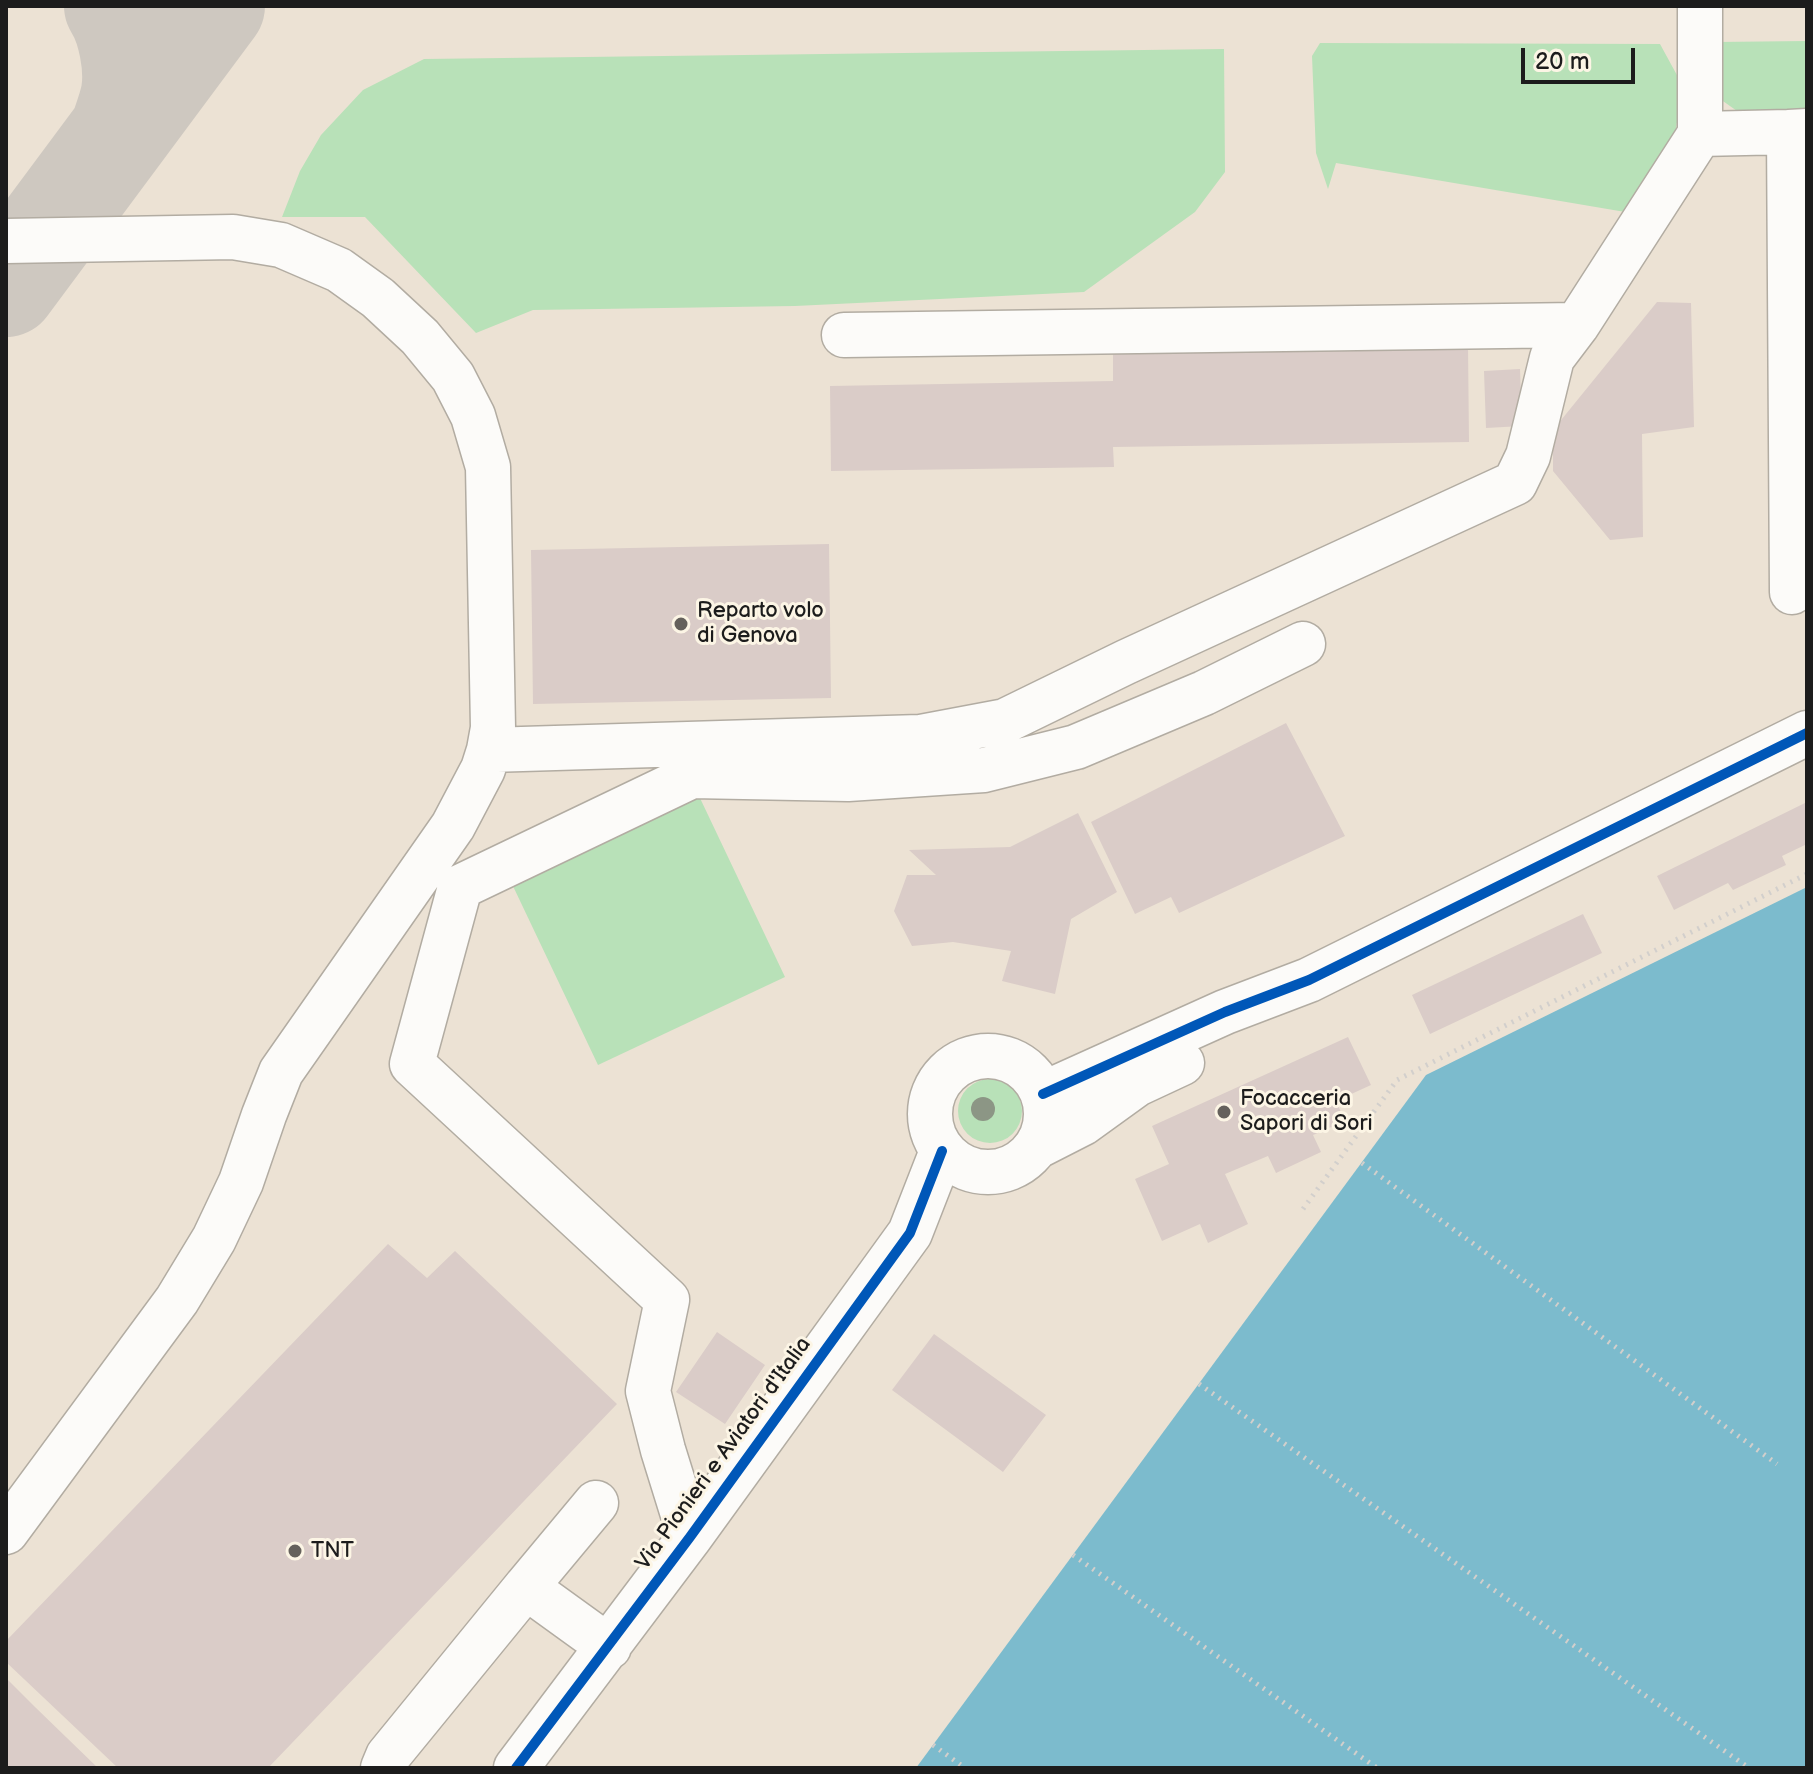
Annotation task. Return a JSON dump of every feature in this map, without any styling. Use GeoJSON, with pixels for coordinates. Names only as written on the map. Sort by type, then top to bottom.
{"type":"FeatureCollection","features":[{"type":"Feature","properties":{"kind":"street"},"geometry":{"type":"LineString","coordinates":[[489,750],[920,737],[1005,721],[1515,483],[1528,456],[1552,358],[1577,325],[1700,134],[1700,6]]}},
{"type":"Feature","properties":{"kind":"street"},"geometry":{"type":"LineString","coordinates":[[1700,134],[1798,132],[1792,592]]}},
{"type":"Feature","properties":{"kind":"street"},"geometry":{"type":"LineString","coordinates":[[6,241],[233,237],[281,245],[339,270],[378,298],[420,337],[453,377],[473,416],[488,467],[493,728],[483,769],[453,826],[281,1072],[241,1182],[214,1239],[177,1300],[6,1532]]}},
{"type":"Feature","properties":{"kind":"street"},"geometry":{"type":"LineString","coordinates":[[844,335],[1577,325]]}},
{"type":"Feature","properties":{"kind":"street"},"geometry":{"type":"LineString","coordinates":[[690,1537],[648,1391],[667,1300],[412,1064],[460,887],[692,776],[848,779],[984,770],[1076,747],[1204,693],[1303,644]]}},
{"type":"Feature","properties":{"kind":"street"},"geometry":{"type":"LineString","coordinates":[[1035,1082],[1217,1031],[1309,980],[1807,733]]}},
{"type":"Feature","properties":{"kind":"street","name":"Via Pionieri e Aviatori d'Italia"},"geometry":{"type":"LineString","coordinates":[[910,1233],[981,1172],[1012,1167],[1036,1147],[1083,1123],[1217,1031]]}},
{"type":"Feature","properties":{"kind":"street"},"geometry":{"type":"LineString","coordinates":[[981,1172],[960,1165],[942,1151],[932,1134],[929,1115],[932,1096],[941,1078],[964,1061],[983,1056],[1002,1057],[1035,1082],[1046,1112],[1044,1130],[1036,1147]]}},
{"type":"Feature","properties":{"kind":"street","name":"Via Pionieri e Aviatori d'Italia"},"geometry":{"type":"LineString","coordinates":[[516,1768],[609,1647],[910,1233],[942,1151]]}},
{"type":"Feature","properties":{"kind":"street"},"geometry":{"type":"LineString","coordinates":[[383,1768],[388,1756],[596,1503]]}},
{"type":"Feature","properties":{"kind":"street"},"geometry":{"type":"LineString","coordinates":[[526,1587],[609,1647]]}},
{"type":"Feature","properties":{"kind":"path"},"geometry":{"type":"LineString","coordinates":[[1303,1209],[1397,1080],[1807,874]]}},
{"type":"Feature","properties":{"kind":"path"},"geometry":{"type":"LineString","coordinates":[[1362,1163],[1777,1464]]}},
{"type":"Feature","properties":{"kind":"path"},"geometry":{"type":"LineString","coordinates":[[1199,1384],[1749,1768]]}},
{"type":"Feature","properties":{"kind":"path"},"geometry":{"type":"LineString","coordinates":[[1073,1555],[1377,1768]]}},
{"type":"Feature","properties":{"kind":"path"},"geometry":{"type":"LineString","coordinates":[[933,1745],[965,1768]]}},
{"type":"Feature","properties":{"kind":"green space"},"geometry":{"type":"Polygon","coordinates":[[[1807,41],[1807,119],[1737,111],[1713,94],[1716,42],[1807,41]]]}},
{"type":"Feature","properties":{"kind":"green space"},"geometry":{"type":"Polygon","coordinates":[[[1320,43],[1660,44],[1678,77],[1681,99],[1673,145],[1637,214],[1336,163],[1328,189],[1316,153],[1312,56],[1320,43]]]}},
{"type":"Feature","properties":{"kind":"green space"},"geometry":{"type":"Polygon","coordinates":[[[1224,49],[1225,172],[1195,212],[1084,292],[795,306],[533,310],[476,333],[365,217],[282,217],[300,171],[321,135],[363,90],[424,59],[1224,49]]]}},
{"type":"Feature","properties":{"kind":"green space"},"geometry":{"type":"Polygon","coordinates":[[[699,796],[785,977],[598,1065],[512,884],[699,796]]]}},
{"type":"Feature","properties":{"kind":"green space"},"geometry":{"type":"Polygon","coordinates":[[[990,1079],[1002,1081],[1013,1088],[1020,1099],[1020,1123],[1013,1134],[1002,1141],[990,1143],[978,1141],[967,1134],[960,1123],[958,1111],[960,1099],[967,1088],[978,1081],[990,1079]]]}},
{"type":"Feature","properties":{"kind":"water"},"geometry":{"type":"Polygon","coordinates":[[[1807,887],[1807,1768],[916,1768],[1426,1075],[1807,887]]]}},
{"type":"Feature","properties":{"kind":"building"},"geometry":{"type":"Polygon","coordinates":[[[1657,302],[1691,303],[1694,427],[1642,434],[1643,537],[1610,540],[1553,471],[1553,430],[1657,302]]]}},
{"type":"Feature","properties":{"kind":"building"},"geometry":{"type":"Polygon","coordinates":[[[1468,346],[1469,442],[1113,447],[1114,467],[831,471],[830,386],[1113,381],[1113,351],[1468,346]]]}},
{"type":"Feature","properties":{"kind":"building"},"geometry":{"type":"Polygon","coordinates":[[[1520,369],[1522,426],[1486,428],[1484,371],[1520,369]]]}},
{"type":"Feature","properties":{"kind":"building","name":"Reparto volo di Genova"},"geometry":{"type":"Polygon","coordinates":[[[829,544],[831,698],[533,704],[531,550],[829,544]]]}},
{"type":"Feature","properties":{"kind":"building"},"geometry":{"type":"Polygon","coordinates":[[[1286,723],[1345,836],[1179,913],[1171,897],[1135,914],[1091,822],[1286,723]]]}},
{"type":"Feature","properties":{"kind":"building"},"geometry":{"type":"Polygon","coordinates":[[[1807,802],[1807,844],[1782,856],[1786,865],[1733,890],[1728,883],[1674,910],[1657,876],[1807,802]]]}},
{"type":"Feature","properties":{"kind":"building"},"geometry":{"type":"Polygon","coordinates":[[[1078,813],[1117,892],[1071,919],[1055,994],[1002,981],[1011,951],[953,942],[912,946],[894,911],[907,875],[936,875],[909,850],[1010,847],[1078,813]]]}},
{"type":"Feature","properties":{"kind":"building"},"geometry":{"type":"Polygon","coordinates":[[[1583,914],[1602,953],[1430,1034],[1412,995],[1583,914]]]}},
{"type":"Feature","properties":{"kind":"building"},"geometry":{"type":"Polygon","coordinates":[[[1348,1037],[1371,1085],[1336,1101],[1345,1121],[1313,1135],[1321,1152],[1276,1173],[1268,1156],[1225,1174],[1248,1224],[1208,1243],[1200,1224],[1162,1241],[1135,1179],[1169,1164],[1152,1126],[1348,1037]]]}},
{"type":"Feature","properties":{"kind":"building"},"geometry":{"type":"Polygon","coordinates":[[[388,1244],[427,1278],[455,1251],[617,1404],[268,1768],[118,1768],[6,1662],[6,1641],[388,1244]]]}},
{"type":"Feature","properties":{"kind":"building"},"geometry":{"type":"Polygon","coordinates":[[[717,1332],[765,1365],[725,1424],[676,1392],[717,1332]]]}},
{"type":"Feature","properties":{"kind":"building"},"geometry":{"type":"Polygon","coordinates":[[[934,1334],[1046,1415],[1003,1472],[892,1390],[934,1334]]]}},
{"type":"Feature","properties":{"kind":"building"},"geometry":{"type":"Polygon","coordinates":[[[6,1678],[35,1707],[98,1768],[6,1768],[6,1678]]]}},
{"type":"Feature","properties":{"kind":"taxiway"},"geometry":{"type":"LineString","coordinates":[[115,6],[128,36],[133,72],[131,98],[121,130]]}},
{"type":"Feature","properties":{"kind":"taxiway"},"geometry":{"type":"LineString","coordinates":[[6,286],[214,6]]}},
{"type":"Feature","properties":{"kind":"cycle path"},"geometry":{"type":"LineString","coordinates":[[1043,1094],[1225,1012],[1309,980],[1807,733]]}},
{"type":"Feature","properties":{"kind":"cycle path"},"geometry":{"type":"LineString","coordinates":[[516,1768],[690,1537],[910,1233],[942,1151]]}},
{"type":"Feature","properties":{"kind":"place","name":"Reparto volo di Genova"},"geometry":{"type":"Point","coordinates":[681,624]}},
{"type":"Feature","properties":{"kind":"place","name":"Focacceria Sapori di Sori"},"geometry":{"type":"Point","coordinates":[1224,1112]}},
{"type":"Feature","properties":{"kind":"place","name":"TNT"},"geometry":{"type":"Point","coordinates":[295,1551]}}]}
